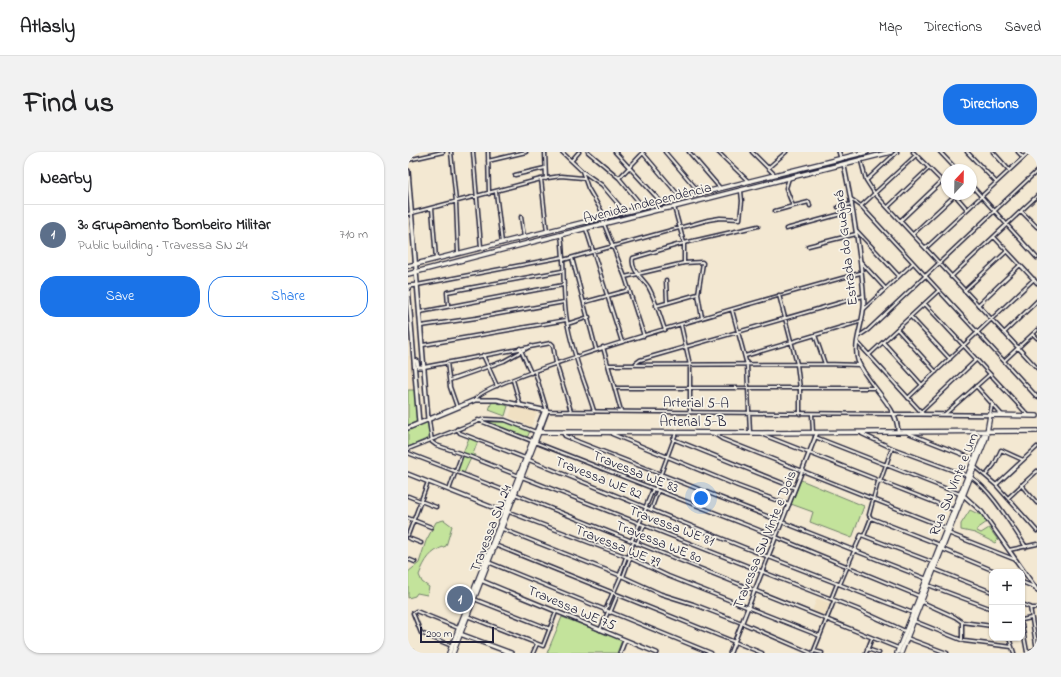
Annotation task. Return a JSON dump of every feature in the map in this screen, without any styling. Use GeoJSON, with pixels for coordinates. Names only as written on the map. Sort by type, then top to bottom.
{"type":"FeatureCollection","features":[{"type":"Feature","properties":{"kind":"main road","name":"Avenida Independência"},"geometry":{"type":"LineString","coordinates":[[408,266],[867,152]]}},
{"type":"Feature","properties":{"kind":"main road","name":"Avenida Independência"},"geometry":{"type":"LineString","coordinates":[[408,274],[657,210],[861,161],[891,152]]}},
{"type":"Feature","properties":{"kind":"main road"},"geometry":{"type":"LineString","coordinates":[[408,171],[410,214],[416,264],[428,419]]}},
{"type":"Feature","properties":{"kind":"main road"},"geometry":{"type":"LineString","coordinates":[[764,178],[766,184]]}},
{"type":"Feature","properties":{"kind":"main road"},"geometry":{"type":"LineString","coordinates":[[467,252],[468,259]]}},
{"type":"Feature","properties":{"kind":"main road"},"geometry":{"type":"LineString","coordinates":[[417,285],[408,286],[419,423]]}},
{"type":"Feature","properties":{"kind":"main road"},"geometry":{"type":"LineString","coordinates":[[414,360],[417,361],[418,367],[424,367]]}},
{"type":"Feature","properties":{"kind":"main road","name":"Arterial 5-A"},"geometry":{"type":"LineString","coordinates":[[408,428],[475,400],[497,400],[545,412]]}},
{"type":"Feature","properties":{"kind":"main road","name":"Travessa SN 24"},"geometry":{"type":"LineString","coordinates":[[453,653],[459,633],[545,412]]}},
{"type":"Feature","properties":{"kind":"main road"},"geometry":{"type":"LineString","coordinates":[[986,431],[990,415],[1037,416]]}},
{"type":"Feature","properties":{"kind":"main road","name":"Rua SN Vinte e Um"},"geometry":{"type":"LineString","coordinates":[[972,469],[974,459],[986,431]]}},
{"type":"Feature","properties":{"kind":"main road","name":"Rua SN Vinte e Um"},"geometry":{"type":"LineString","coordinates":[[944,539],[948,533],[972,469],[986,438],[986,431]]}},
{"type":"Feature","properties":{"kind":"main road","name":"Arterial 5-B"},"geometry":{"type":"LineString","coordinates":[[538,432],[815,434],[860,432],[1037,431]]}},
{"type":"Feature","properties":{"kind":"main road","name":"Rua SN Vinte e Um"},"geometry":{"type":"LineString","coordinates":[[897,653],[901,651],[914,620],[928,585],[947,528],[962,494]]}},
{"type":"Feature","properties":{"kind":"main road","name":"Rua SN Vinte e Um"},"geometry":{"type":"LineString","coordinates":[[905,640],[906,632],[913,613],[927,579],[932,571],[933,562],[941,547]]}},
{"type":"Feature","properties":{"kind":"main road","name":"Travessa SN 24"},"geometry":{"type":"LineString","coordinates":[[449,653],[466,615]]}},
{"type":"Feature","properties":{"kind":"main road"},"geometry":{"type":"LineString","coordinates":[[459,633],[511,653]]}},
{"type":"Feature","properties":{"kind":"street"},"geometry":{"type":"LineString","coordinates":[[408,160],[443,152]]}},
{"type":"Feature","properties":{"kind":"street"},"geometry":{"type":"LineString","coordinates":[[451,152],[456,202],[458,254]]}},
{"type":"Feature","properties":{"kind":"street"},"geometry":{"type":"LineString","coordinates":[[473,152],[481,248]]}},
{"type":"Feature","properties":{"kind":"street"},"geometry":{"type":"LineString","coordinates":[[488,152],[489,194]]}},
{"type":"Feature","properties":{"kind":"street"},"geometry":{"type":"LineString","coordinates":[[488,162],[526,152]]}},
{"type":"Feature","properties":{"kind":"street"},"geometry":{"type":"LineString","coordinates":[[545,152],[546,179]]}},
{"type":"Feature","properties":{"kind":"street"},"geometry":{"type":"LineString","coordinates":[[562,152],[582,171],[602,185],[625,212]]}},
{"type":"Feature","properties":{"kind":"street"},"geometry":{"type":"LineString","coordinates":[[572,160],[579,152]]}},
{"type":"Feature","properties":{"kind":"street"},"geometry":{"type":"LineString","coordinates":[[588,152],[619,178],[644,208]]}},
{"type":"Feature","properties":{"kind":"street"},"geometry":{"type":"LineString","coordinates":[[615,152],[630,166],[662,203]]}},
{"type":"Feature","properties":{"kind":"street"},"geometry":{"type":"LineString","coordinates":[[619,178],[643,152],[681,198]]}},
{"type":"Feature","properties":{"kind":"street"},"geometry":{"type":"LineString","coordinates":[[665,152],[700,194]]}},
{"type":"Feature","properties":{"kind":"street"},"geometry":{"type":"LineString","coordinates":[[689,152],[720,188]]}},
{"type":"Feature","properties":{"kind":"street"},"geometry":{"type":"LineString","coordinates":[[718,152],[748,181]]}},
{"type":"Feature","properties":{"kind":"street"},"geometry":{"type":"LineString","coordinates":[[752,152],[775,175]]}},
{"type":"Feature","properties":{"kind":"street"},"geometry":{"type":"LineString","coordinates":[[768,168],[786,152]]}},
{"type":"Feature","properties":{"kind":"street"},"geometry":{"type":"LineString","coordinates":[[838,152],[841,159]]}},
{"type":"Feature","properties":{"kind":"street"},"geometry":{"type":"LineString","coordinates":[[866,180],[897,152]]}},
{"type":"Feature","properties":{"kind":"street"},"geometry":{"type":"LineString","coordinates":[[913,152],[915,156],[941,180]]}},
{"type":"Feature","properties":{"kind":"street"},"geometry":{"type":"LineString","coordinates":[[940,152],[951,164]]}},
{"type":"Feature","properties":{"kind":"street"},"geometry":{"type":"LineString","coordinates":[[967,152],[996,182]]}},
{"type":"Feature","properties":{"kind":"street"},"geometry":{"type":"LineString","coordinates":[[993,152],[1009,170]]}},
{"type":"Feature","properties":{"kind":"street"},"geometry":{"type":"LineString","coordinates":[[1018,152],[1024,157]]}},
{"type":"Feature","properties":{"kind":"street"},"geometry":{"type":"LineString","coordinates":[[926,248],[1029,152]]}},
{"type":"Feature","properties":{"kind":"street"},"geometry":{"type":"LineString","coordinates":[[861,206],[915,156]]}},
{"type":"Feature","properties":{"kind":"street"},"geometry":{"type":"LineString","coordinates":[[861,161],[866,180],[875,194],[926,248],[938,264],[1037,368]]}},
{"type":"Feature","properties":{"kind":"street","name":"Estrada do Guajará"},"geometry":{"type":"LineString","coordinates":[[844,165],[852,204],[863,296],[862,321],[857,357],[860,366],[874,388],[894,414]]}},
{"type":"Feature","properties":{"kind":"street"},"geometry":{"type":"LineString","coordinates":[[515,175],[545,168]]}},
{"type":"Feature","properties":{"kind":"street"},"geometry":{"type":"LineString","coordinates":[[888,207],[928,169]]}},
{"type":"Feature","properties":{"kind":"street"},"geometry":{"type":"LineString","coordinates":[[582,171],[583,178],[606,217]]}},
{"type":"Feature","properties":{"kind":"street"},"geometry":{"type":"LineString","coordinates":[[859,336],[868,330],[1037,171]]}},
{"type":"Feature","properties":{"kind":"street"},"geometry":{"type":"LineString","coordinates":[[410,214],[541,179],[561,176],[583,178]]}},
{"type":"Feature","properties":{"kind":"street"},"geometry":{"type":"LineString","coordinates":[[789,178],[786,188],[793,206]]}},
{"type":"Feature","properties":{"kind":"street"},"geometry":{"type":"LineString","coordinates":[[541,179],[547,232]]}},
{"type":"Feature","properties":{"kind":"street"},"geometry":{"type":"LineString","coordinates":[[900,221],[941,182]]}},
{"type":"Feature","properties":{"kind":"street"},"geometry":{"type":"LineString","coordinates":[[563,260],[612,245],[716,218],[740,219],[742,201],[741,190]]}},
{"type":"Feature","properties":{"kind":"street"},"geometry":{"type":"LineString","coordinates":[[977,191],[1037,258]]}},
{"type":"Feature","properties":{"kind":"street"},"geometry":{"type":"LineString","coordinates":[[496,192],[502,243]]}},
{"type":"Feature","properties":{"kind":"street"},"geometry":{"type":"LineString","coordinates":[[951,277],[1037,196]]}},
{"type":"Feature","properties":{"kind":"street"},"geometry":{"type":"LineString","coordinates":[[851,198],[861,206],[938,292],[1037,397]]}},
{"type":"Feature","properties":{"kind":"street"},"geometry":{"type":"LineString","coordinates":[[913,234],[950,200]]}},
{"type":"Feature","properties":{"kind":"street"},"geometry":{"type":"LineString","coordinates":[[959,200],[967,209]]}},
{"type":"Feature","properties":{"kind":"street"},"geometry":{"type":"LineString","coordinates":[[775,211],[809,202],[810,206]]}},
{"type":"Feature","properties":{"kind":"street"},"geometry":{"type":"LineString","coordinates":[[838,207],[852,204]]}},
{"type":"Feature","properties":{"kind":"street"},"geometry":{"type":"LineString","coordinates":[[674,207],[684,243],[684,263]]}},
{"type":"Feature","properties":{"kind":"street"},"geometry":{"type":"LineString","coordinates":[[432,208],[436,259]]}},
{"type":"Feature","properties":{"kind":"street"},"geometry":{"type":"LineString","coordinates":[[786,228],[852,211]]}},
{"type":"Feature","properties":{"kind":"street"},"geometry":{"type":"LineString","coordinates":[[1021,211],[1036,226]]}},
{"type":"Feature","properties":{"kind":"street"},"geometry":{"type":"LineString","coordinates":[[521,217],[524,237]]}},
{"type":"Feature","properties":{"kind":"street"},"geometry":{"type":"LineString","coordinates":[[604,224],[625,277],[644,336]]}},
{"type":"Feature","properties":{"kind":"street"},"geometry":{"type":"LineString","coordinates":[[666,330],[649,289],[638,275],[632,263],[635,257],[734,230],[758,226]]}},
{"type":"Feature","properties":{"kind":"street"},"geometry":{"type":"LineString","coordinates":[[586,229],[622,342]]}},
{"type":"Feature","properties":{"kind":"street"},"geometry":{"type":"LineString","coordinates":[[855,230],[899,276]]}},
{"type":"Feature","properties":{"kind":"street"},"geometry":{"type":"LineString","coordinates":[[808,246],[856,234]]}},
{"type":"Feature","properties":{"kind":"street"},"geometry":{"type":"LineString","coordinates":[[560,235],[563,257],[562,272],[566,320],[594,411]]}},
{"type":"Feature","properties":{"kind":"street"},"geometry":{"type":"LineString","coordinates":[[994,237],[1037,283]]}},
{"type":"Feature","properties":{"kind":"street"},"geometry":{"type":"LineString","coordinates":[[964,291],[1007,251]]}},
{"type":"Feature","properties":{"kind":"street"},"geometry":{"type":"LineString","coordinates":[[417,285],[563,257]]}},
{"type":"Feature","properties":{"kind":"street"},"geometry":{"type":"LineString","coordinates":[[572,258],[589,317],[596,349]]}},
{"type":"Feature","properties":{"kind":"street"},"geometry":{"type":"LineString","coordinates":[[859,260],[886,288]]}},
{"type":"Feature","properties":{"kind":"street"},"geometry":{"type":"LineString","coordinates":[[625,277],[684,263],[703,263],[698,294],[702,318]]}},
{"type":"Feature","properties":{"kind":"street"},"geometry":{"type":"LineString","coordinates":[[863,309],[912,263]]}},
{"type":"Feature","properties":{"kind":"street"},"geometry":{"type":"LineString","coordinates":[[978,305],[1020,265]]}},
{"type":"Feature","properties":{"kind":"street"},"geometry":{"type":"LineString","coordinates":[[448,306],[446,294],[450,291],[562,272]]}},
{"type":"Feature","properties":{"kind":"street"},"geometry":{"type":"LineString","coordinates":[[475,400],[477,396],[496,386],[576,355],[666,330],[778,295],[860,273]]}},
{"type":"Feature","properties":{"kind":"street"},"geometry":{"type":"LineString","coordinates":[[908,398],[1034,279]]}},
{"type":"Feature","properties":{"kind":"street"},"geometry":{"type":"LineString","coordinates":[[666,280],[667,302]]}},
{"type":"Feature","properties":{"kind":"street"},"geometry":{"type":"LineString","coordinates":[[420,312],[563,285]]}},
{"type":"Feature","properties":{"kind":"street"},"geometry":{"type":"LineString","coordinates":[[585,302],[629,290]]}},
{"type":"Feature","properties":{"kind":"street"},"geometry":{"type":"LineString","coordinates":[[869,355],[938,292]]}},
{"type":"Feature","properties":{"kind":"street"},"geometry":{"type":"LineString","coordinates":[[656,306],[698,294]]}},
{"type":"Feature","properties":{"kind":"street"},"geometry":{"type":"LineString","coordinates":[[778,295],[797,364],[800,389],[800,414]]}},
{"type":"Feature","properties":{"kind":"street"},"geometry":{"type":"LineString","coordinates":[[636,364],[640,360],[863,296]]}},
{"type":"Feature","properties":{"kind":"street"},"geometry":{"type":"LineString","coordinates":[[1004,333],[1037,301]]}},
{"type":"Feature","properties":{"kind":"street"},"geometry":{"type":"LineString","coordinates":[[421,326],[564,302]]}},
{"type":"Feature","properties":{"kind":"street"},"geometry":{"type":"LineString","coordinates":[[925,304],[1028,415]]}},
{"type":"Feature","properties":{"kind":"street"},"geometry":{"type":"LineString","coordinates":[[732,310],[747,365],[750,433]]}},
{"type":"Feature","properties":{"kind":"street"},"geometry":{"type":"LineString","coordinates":[[567,324],[589,317]]}},
{"type":"Feature","properties":{"kind":"street"},"geometry":{"type":"LineString","coordinates":[[911,317],[950,359]]}},
{"type":"Feature","properties":{"kind":"street"},"geometry":{"type":"LineString","coordinates":[[423,344],[566,320]]}},
{"type":"Feature","properties":{"kind":"street"},"geometry":{"type":"LineString","coordinates":[[745,356],[862,321]]}},
{"type":"Feature","properties":{"kind":"street"},"geometry":{"type":"LineString","coordinates":[[681,325],[690,365],[690,413]]}},
{"type":"Feature","properties":{"kind":"street"},"geometry":{"type":"LineString","coordinates":[[897,329],[936,372]]}},
{"type":"Feature","properties":{"kind":"street"},"geometry":{"type":"LineString","coordinates":[[1004,361],[1037,330]]}},
{"type":"Feature","properties":{"kind":"street"},"geometry":{"type":"LineString","coordinates":[[1033,334],[1037,338]]}},
{"type":"Feature","properties":{"kind":"street"},"geometry":{"type":"LineString","coordinates":[[815,335],[825,364]]}},
{"type":"Feature","properties":{"kind":"street"},"geometry":{"type":"LineString","coordinates":[[883,342],[922,385]]}},
{"type":"Feature","properties":{"kind":"street"},"geometry":{"type":"LineString","coordinates":[[424,367],[552,343],[556,363],[571,411]]}},
{"type":"Feature","properties":{"kind":"street"},"geometry":{"type":"LineString","coordinates":[[858,343],[922,413],[976,360]]}},
{"type":"Feature","properties":{"kind":"street"},"geometry":{"type":"LineString","coordinates":[[450,380],[522,352],[532,346]]}},
{"type":"Feature","properties":{"kind":"street"},"geometry":{"type":"LineString","coordinates":[[603,347],[621,412]]}},
{"type":"Feature","properties":{"kind":"street"},"geometry":{"type":"LineString","coordinates":[[520,348],[532,373]]}},
{"type":"Feature","properties":{"kind":"street"},"geometry":{"type":"LineString","coordinates":[[483,355],[496,386]]}},
{"type":"Feature","properties":{"kind":"street"},"geometry":{"type":"LineString","coordinates":[[447,362],[450,380],[458,407]]}},
{"type":"Feature","properties":{"kind":"street"},"geometry":{"type":"LineString","coordinates":[[608,365],[825,364],[860,366]]}},
{"type":"Feature","properties":{"kind":"street"},"geometry":{"type":"LineString","coordinates":[[535,372],[545,412]]}},
{"type":"Feature","properties":{"kind":"street"},"geometry":{"type":"LineString","coordinates":[[945,414],[990,374]]}},
{"type":"Feature","properties":{"kind":"street"},"geometry":{"type":"LineString","coordinates":[[514,380],[520,406]]}},
{"type":"Feature","properties":{"kind":"street"},"geometry":{"type":"LineString","coordinates":[[976,386],[1002,415]]}},
{"type":"Feature","properties":{"kind":"street"},"geometry":{"type":"LineString","coordinates":[[615,388],[874,388]]}},
{"type":"Feature","properties":{"kind":"street"},"geometry":{"type":"LineString","coordinates":[[990,415],[992,404]]}},
{"type":"Feature","properties":{"kind":"street","name":"Arterial 5-A"},"geometry":{"type":"LineString","coordinates":[[545,412],[594,411],[749,414],[922,413],[990,415]]}},
{"type":"Feature","properties":{"kind":"street"},"geometry":{"type":"LineString","coordinates":[[812,414],[815,434],[962,494],[982,512],[1036,589]]}},
{"type":"Feature","properties":{"kind":"street"},"geometry":{"type":"LineString","coordinates":[[894,414],[897,419],[898,432]]}},
{"type":"Feature","properties":{"kind":"street"},"geometry":{"type":"LineString","coordinates":[[428,419],[432,439]]}},
{"type":"Feature","properties":{"kind":"street","name":"Arterial 5-B"},"geometry":{"type":"LineString","coordinates":[[408,449],[478,420],[505,420],[538,432]]}},
{"type":"Feature","properties":{"kind":"street","name":"Travessa WE 83"},"geometry":{"type":"LineString","coordinates":[[478,420],[920,596]]}},
{"type":"Feature","properties":{"kind":"street","name":"Travessa WE 82"},"geometry":{"type":"LineString","coordinates":[[457,429],[460,433],[913,613]]}},
{"type":"Feature","properties":{"kind":"street"},"geometry":{"type":"LineString","coordinates":[[563,432],[565,436],[573,440],[927,579]]}},
{"type":"Feature","properties":{"kind":"street"},"geometry":{"type":"LineString","coordinates":[[607,432],[789,505]]}},
{"type":"Feature","properties":{"kind":"street"},"geometry":{"type":"LineString","coordinates":[[600,630],[613,592],[628,558],[639,523],[676,432]]}},
{"type":"Feature","properties":{"kind":"street"},"geometry":{"type":"LineString","coordinates":[[860,432],[892,448],[976,481],[998,507],[1026,547]]}},
{"type":"Feature","properties":{"kind":"street"},"geometry":{"type":"LineString","coordinates":[[907,432],[974,459]]}},
{"type":"Feature","properties":{"kind":"street"},"geometry":{"type":"LineString","coordinates":[[712,433],[720,438],[947,528]]}},
{"type":"Feature","properties":{"kind":"street"},"geometry":{"type":"LineString","coordinates":[[759,433],[879,482],[954,510]]}},
{"type":"Feature","properties":{"kind":"street","name":"Travessa SN Vinte e Dois"},"geometry":{"type":"LineString","coordinates":[[730,653],[809,454],[815,434]]}},
{"type":"Feature","properties":{"kind":"street","name":"Travessa WE 81"},"geometry":{"type":"LineString","coordinates":[[432,439],[435,444],[762,572],[906,632]]}},
{"type":"Feature","properties":{"kind":"street"},"geometry":{"type":"LineString","coordinates":[[673,440],[795,488]]}},
{"type":"Feature","properties":{"kind":"street"},"geometry":{"type":"LineString","coordinates":[[996,485],[1037,447]]}},
{"type":"Feature","properties":{"kind":"street"},"geometry":{"type":"LineString","coordinates":[[864,536],[871,518],[869,515],[872,498],[892,448]]}},
{"type":"Feature","properties":{"kind":"street"},"geometry":{"type":"LineString","coordinates":[[986,476],[994,465],[1001,450],[1023,460]]}},
{"type":"Feature","properties":{"kind":"street","name":"Travessa WE 80"},"geometry":{"type":"LineString","coordinates":[[408,453],[633,541],[637,544],[901,651]]}},
{"type":"Feature","properties":{"kind":"street"},"geometry":{"type":"LineString","coordinates":[[449,490],[462,454]]}},
{"type":"Feature","properties":{"kind":"street"},"geometry":{"type":"LineString","coordinates":[[972,469],[986,476],[996,485],[1037,531]]}},
{"type":"Feature","properties":{"kind":"street"},"geometry":{"type":"LineString","coordinates":[[1008,498],[1037,471]]}},
{"type":"Feature","properties":{"kind":"street","name":"Travessa WE 79"},"geometry":{"type":"LineString","coordinates":[[408,474],[628,558],[668,576],[820,636]]}},
{"type":"Feature","properties":{"kind":"street"},"geometry":{"type":"LineString","coordinates":[[408,535],[428,482]]}},
{"type":"Feature","properties":{"kind":"street"},"geometry":{"type":"LineString","coordinates":[[1021,485],[1036,500]]}},
{"type":"Feature","properties":{"kind":"street"},"geometry":{"type":"LineString","coordinates":[[651,510],[658,491]]}},
{"type":"Feature","properties":{"kind":"street"},"geometry":{"type":"LineString","coordinates":[[408,496],[436,507]]}},
{"type":"Feature","properties":{"kind":"street"},"geometry":{"type":"LineString","coordinates":[[408,518],[431,527]]}},
{"type":"Feature","properties":{"kind":"street"},"geometry":{"type":"LineString","coordinates":[[871,518],[991,569]]}},
{"type":"Feature","properties":{"kind":"street"},"geometry":{"type":"LineString","coordinates":[[637,544],[644,525]]}},
{"type":"Feature","properties":{"kind":"street"},"geometry":{"type":"LineString","coordinates":[[500,528],[621,576],[661,594],[698,606],[813,652],[822,653]]}},
{"type":"Feature","properties":{"kind":"street"},"geometry":{"type":"LineString","coordinates":[[948,533],[1017,560]]}},
{"type":"Feature","properties":{"kind":"street"},"geometry":{"type":"LineString","coordinates":[[813,652],[827,620],[832,600],[861,535],[933,562]]}},
{"type":"Feature","properties":{"kind":"street"},"geometry":{"type":"LineString","coordinates":[[408,538],[422,543]]}},
{"type":"Feature","properties":{"kind":"street"},"geometry":{"type":"LineString","coordinates":[[1009,550],[1037,544]]}},
{"type":"Feature","properties":{"kind":"street"},"geometry":{"type":"LineString","coordinates":[[493,545],[762,653]]}},
{"type":"Feature","properties":{"kind":"street"},"geometry":{"type":"LineString","coordinates":[[621,576],[628,558]]}},
{"type":"Feature","properties":{"kind":"street"},"geometry":{"type":"LineString","coordinates":[[408,559],[415,562]]}},
{"type":"Feature","properties":{"kind":"street"},"geometry":{"type":"LineString","coordinates":[[486,563],[711,653]]}},
{"type":"Feature","properties":{"kind":"street"},"geometry":{"type":"LineString","coordinates":[[932,571],[989,591]]}},
{"type":"Feature","properties":{"kind":"street","name":"Travessa WE 75"},"geometry":{"type":"LineString","coordinates":[[480,580],[657,653]]}},
{"type":"Feature","properties":{"kind":"street"},"geometry":{"type":"LineString","coordinates":[[1025,584],[1036,589]]}},
{"type":"Feature","properties":{"kind":"street"},"geometry":{"type":"LineString","coordinates":[[928,585],[989,608]]}},
{"type":"Feature","properties":{"kind":"street"},"geometry":{"type":"LineString","coordinates":[[607,612],[617,596]]}},
{"type":"Feature","properties":{"kind":"street"},"geometry":{"type":"LineString","coordinates":[[473,598],[550,629]]}},
{"type":"Feature","properties":{"kind":"street"},"geometry":{"type":"LineString","coordinates":[[921,602],[955,616],[962,622],[989,626]]}},
{"type":"Feature","properties":{"kind":"street"},"geometry":{"type":"LineString","coordinates":[[1025,605],[1037,608]]}},
{"type":"Feature","properties":{"kind":"street"},"geometry":{"type":"LineString","coordinates":[[1025,641],[1027,652],[1037,649],[1030,607]]}},
{"type":"Feature","properties":{"kind":"street"},"geometry":{"type":"LineString","coordinates":[[452,646],[421,633],[413,613],[416,611],[459,628]]}},
{"type":"Feature","properties":{"kind":"street"},"geometry":{"type":"LineString","coordinates":[[466,615],[542,646],[556,612]]}},
{"type":"Feature","properties":{"kind":"street"},"geometry":{"type":"LineString","coordinates":[[1025,619],[1031,618]]}},
{"type":"Feature","properties":{"kind":"street"},"geometry":{"type":"LineString","coordinates":[[914,620],[962,640],[1012,647]]}},
{"type":"Feature","properties":{"kind":"street"},"geometry":{"type":"LineString","coordinates":[[962,622],[962,640]]}},
{"type":"Feature","properties":{"kind":"street"},"geometry":{"type":"LineString","coordinates":[[866,653],[872,638]]}},
{"type":"Feature","properties":{"kind":"street"},"geometry":{"type":"LineString","coordinates":[[620,653],[625,640]]}},
{"type":"Feature","properties":{"kind":"street"},"geometry":{"type":"LineString","coordinates":[[905,640],[946,653]]}},
{"type":"Feature","properties":{"kind":"street"},"geometry":{"type":"LineString","coordinates":[[1011,641],[1014,653]]}},
{"type":"Feature","properties":{"kind":"street"},"geometry":{"type":"LineString","coordinates":[[533,653],[537,644]]}},
{"type":"Feature","properties":{"kind":"street"},"geometry":{"type":"LineString","coordinates":[[867,649],[879,653]]}},
{"type":"Feature","properties":{"kind":"street"},"geometry":{"type":"LineString","coordinates":[[408,650],[415,653]]}},
{"type":"Feature","properties":{"kind":"shaded area"},"geometry":{"type":"Polygon","coordinates":[[[408,356],[411,356],[415,390],[408,390],[408,356]]]}},
{"type":"Feature","properties":{"kind":"shaded area"},"geometry":{"type":"Polygon","coordinates":[[[513,405],[537,412],[531,427],[509,417],[513,405]]]}},
{"type":"Feature","properties":{"kind":"shaded area"},"geometry":{"type":"Polygon","coordinates":[[[817,598],[830,603],[825,616],[812,611],[817,598]]]}},
{"type":"Feature","properties":{"kind":"green space"},"geometry":{"type":"Polygon","coordinates":[[[408,390],[415,390],[418,421],[408,425],[408,390]]]}},
{"type":"Feature","properties":{"kind":"green space"},"geometry":{"type":"Polygon","coordinates":[[[492,401],[508,406],[505,416],[489,410],[492,401]]]}},
{"type":"Feature","properties":{"kind":"green space"},"geometry":{"type":"Polygon","coordinates":[[[427,422],[431,437],[408,447],[408,430],[427,422]]]}},
{"type":"Feature","properties":{"kind":"green space"},"geometry":{"type":"Polygon","coordinates":[[[486,422],[506,422],[530,431],[527,438],[486,422]]]}},
{"type":"Feature","properties":{"kind":"green space"},"geometry":{"type":"Polygon","coordinates":[[[469,438],[478,441],[473,454],[476,455],[475,458],[462,455],[469,438]]]}},
{"type":"Feature","properties":{"kind":"green space"},"geometry":{"type":"Polygon","coordinates":[[[463,456],[471,458],[464,473],[457,470],[463,456]]]}},
{"type":"Feature","properties":{"kind":"green space"},"geometry":{"type":"Polygon","coordinates":[[[801,480],[864,506],[852,538],[810,522],[813,512],[791,504],[801,480]]]}},
{"type":"Feature","properties":{"kind":"green space"},"geometry":{"type":"Polygon","coordinates":[[[970,510],[978,514],[983,514],[987,522],[977,529],[977,531],[981,533],[989,528],[998,540],[995,543],[975,533],[961,530],[961,524],[970,510]]]}},
{"type":"Feature","properties":{"kind":"green space"},"geometry":{"type":"Polygon","coordinates":[[[444,520],[452,526],[446,546],[432,553],[419,575],[422,582],[429,587],[427,595],[417,593],[415,596],[408,598],[408,572],[419,563],[426,541],[436,522],[444,520]]]}},
{"type":"Feature","properties":{"kind":"green space"},"geometry":{"type":"Polygon","coordinates":[[[562,617],[622,640],[617,653],[547,653],[562,617]]]}},
{"type":"Feature","properties":{"kind":"place","name":"3º Grupamento Bombeiro Militar"},"geometry":{"type":"Point","coordinates":[460,599]}}]}
